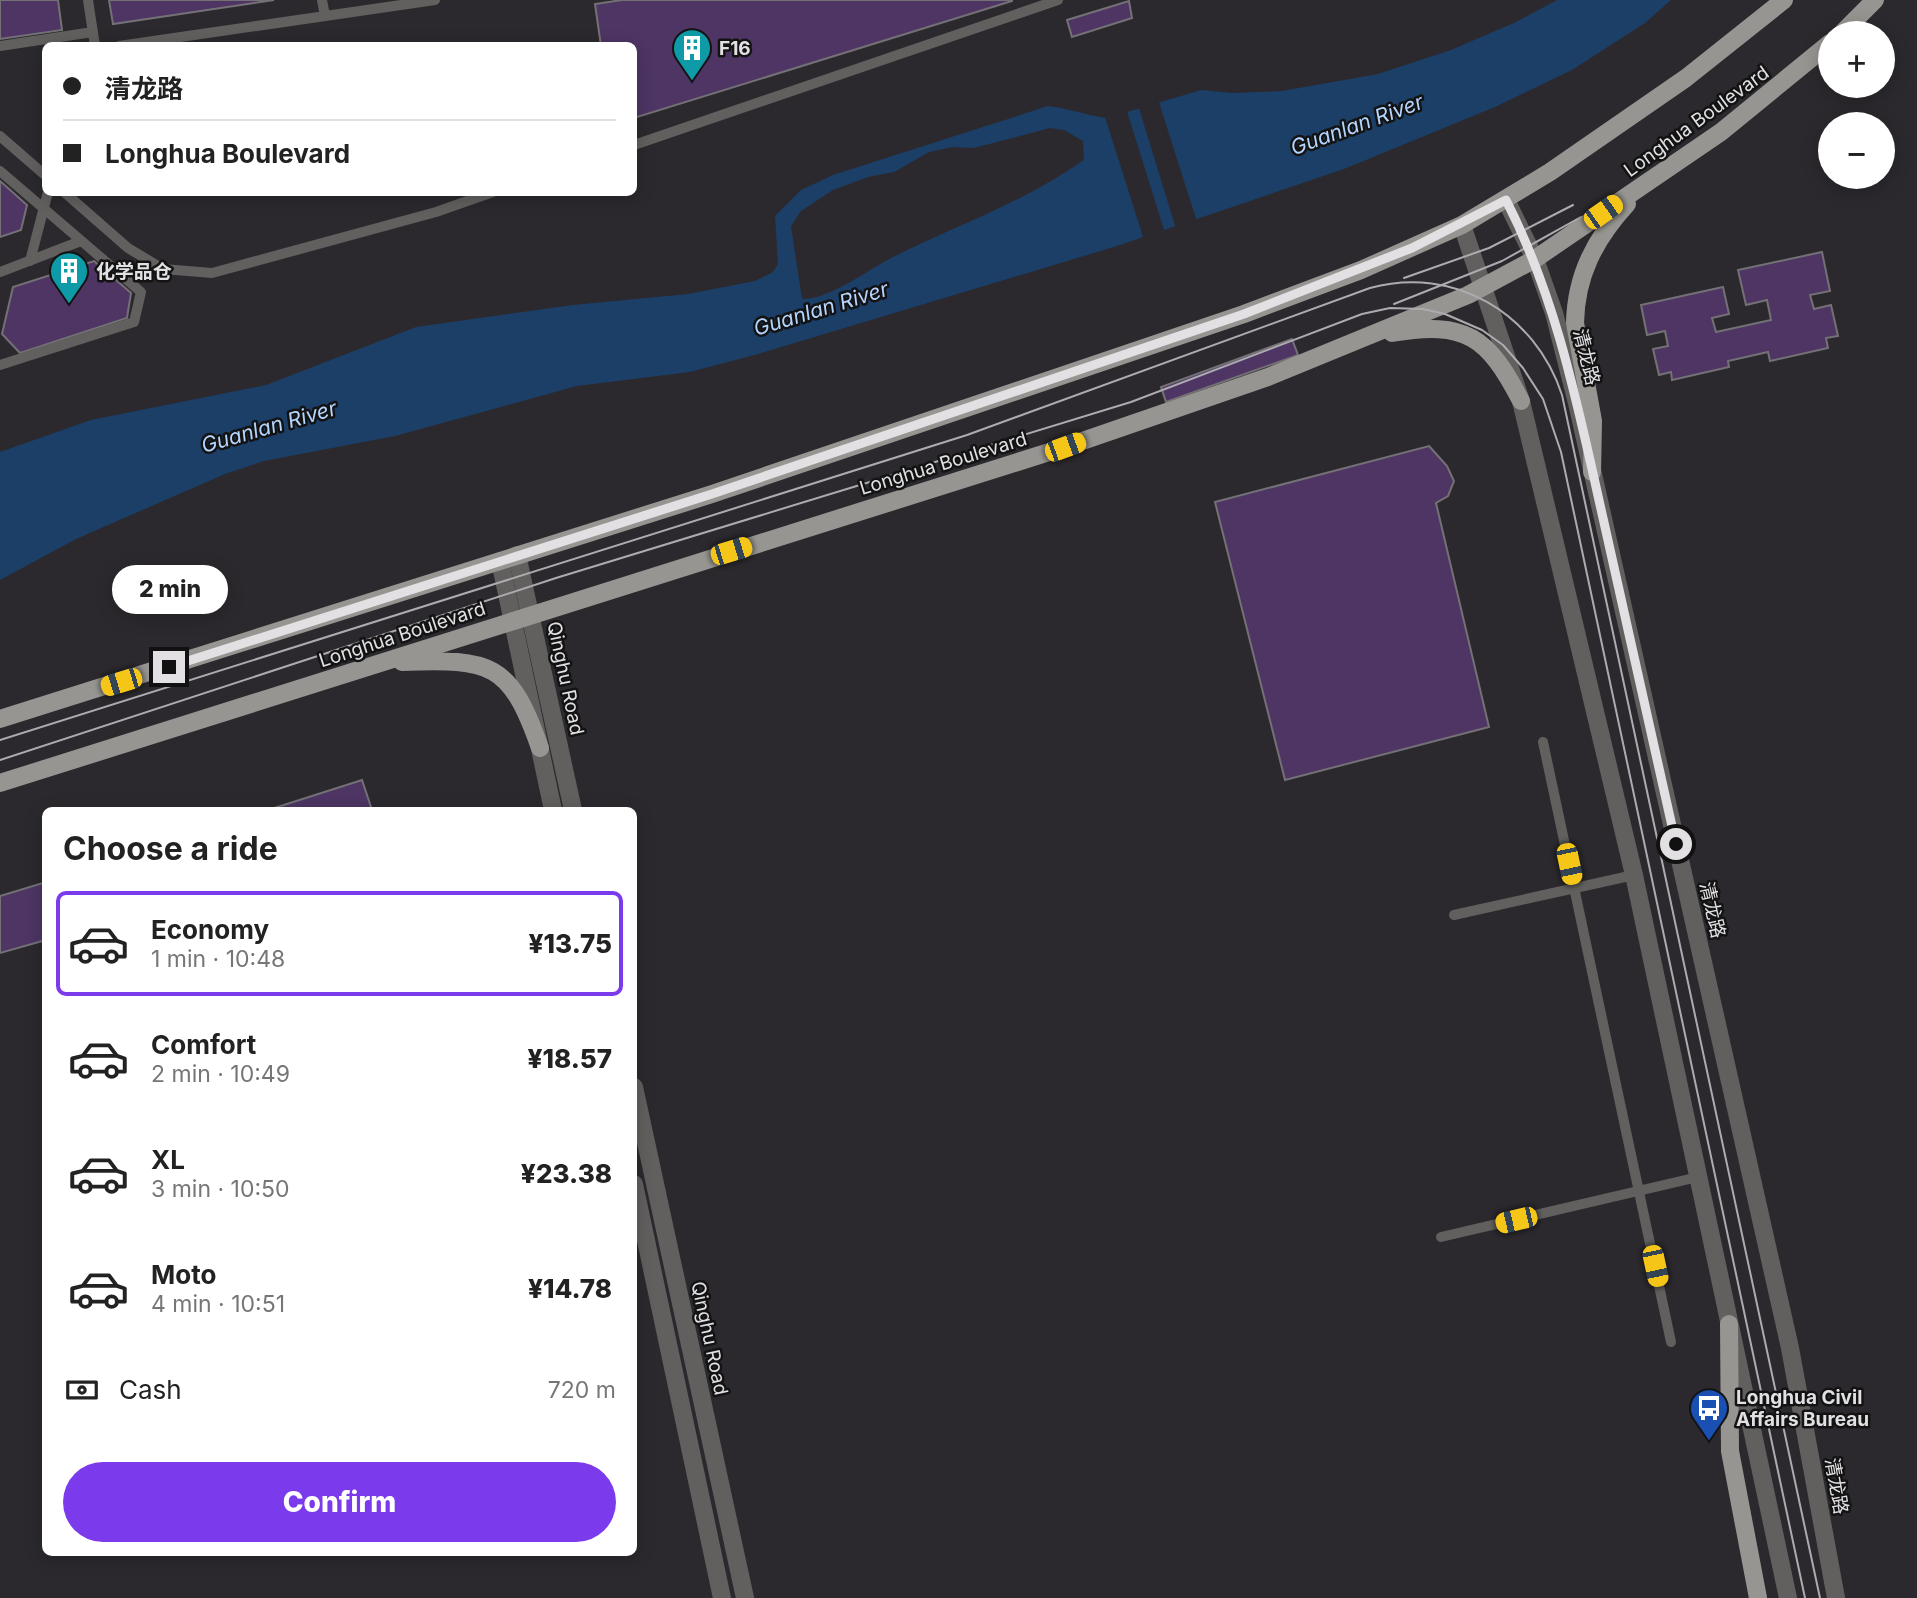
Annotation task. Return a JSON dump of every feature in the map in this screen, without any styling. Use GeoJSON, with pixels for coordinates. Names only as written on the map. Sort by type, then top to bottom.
{"type":"FeatureCollection","features":[{"type":"Feature","properties":{"kind":"main road","name":"Longhua Boulevard"},"geometry":{"type":"LineString","coordinates":[[0,719],[712,494],[1244,314],[1361,270],[1462,225],[1506,200],[1686,78],[1784,0]]}},
{"type":"Feature","properties":{"kind":"main road"},"geometry":{"type":"LineString","coordinates":[[1854,21],[1875,0]]}},
{"type":"Feature","properties":{"kind":"main road","name":"Longhua Boulevard"},"geometry":{"type":"LineString","coordinates":[[0,783],[1065,447],[1268,377],[1485,288],[1535,259],[1721,132],[1818,53]]}},
{"type":"Feature","properties":{"kind":"main road"},"geometry":{"type":"LineString","coordinates":[[1592,471],[1594,421],[1575,323],[1578,291],[1598,240],[1646,183]]}},
{"type":"Feature","properties":{"kind":"main road"},"geometry":{"type":"LineString","coordinates":[[1361,339],[1412,330],[1465,334],[1496,357],[1521,401]]}},
{"type":"Feature","properties":{"kind":"main road"},"geometry":{"type":"LineString","coordinates":[[381,663],[447,662],[485,667],[509,683],[522,700],[540,748]]}},
{"type":"Feature","properties":{"kind":"main road"},"geometry":{"type":"LineString","coordinates":[[1729,1324],[1730,1451],[1758,1598]]}},
{"type":"Feature","properties":{"kind":"street","name":"清龙路"},"geometry":{"type":"LineString","coordinates":[[1506,200],[1535,259],[1553,313],[1592,471],[1790,1349],[1836,1598]]}},
{"type":"Feature","properties":{"kind":"street"},"geometry":{"type":"LineString","coordinates":[[1462,225],[1521,401],[1634,875],[1788,1598]]}},
{"type":"Feature","properties":{"kind":"street","name":"Qinghu Road"},"geometry":{"type":"LineString","coordinates":[[517,555],[572,807]]}},
{"type":"Feature","properties":{"kind":"street","name":"Qinghu Road"},"geometry":{"type":"LineString","coordinates":[[499,561],[553,807]]}},
{"type":"Feature","properties":{"kind":"street","name":"Qinghu Road"},"geometry":{"type":"LineString","coordinates":[[637,1101],[745,1598]]}},
{"type":"Feature","properties":{"kind":"street"},"geometry":{"type":"LineString","coordinates":[[637,1198],[722,1598]]}},
{"type":"Feature","properties":{"kind":"lane"},"geometry":{"type":"LineString","coordinates":[[88,0],[94,42]]}},
{"type":"Feature","properties":{"kind":"lane"},"geometry":{"type":"LineString","coordinates":[[322,0],[325,16]]}},
{"type":"Feature","properties":{"kind":"lane"},"geometry":{"type":"LineString","coordinates":[[147,42],[435,0]]}},
{"type":"Feature","properties":{"kind":"lane"},"geometry":{"type":"LineString","coordinates":[[637,144],[1058,0]]}},
{"type":"Feature","properties":{"kind":"lane"},"geometry":{"type":"LineString","coordinates":[[0,46],[93,32]]}},
{"type":"Feature","properties":{"kind":"lane"},"geometry":{"type":"LineString","coordinates":[[0,136],[42,173]]}},
{"type":"Feature","properties":{"kind":"lane"},"geometry":{"type":"LineString","coordinates":[[0,171],[141,292],[134,321],[0,365]]}},
{"type":"Feature","properties":{"kind":"lane"},"geometry":{"type":"LineString","coordinates":[[30,261],[47,196]]}},
{"type":"Feature","properties":{"kind":"lane"},"geometry":{"type":"LineString","coordinates":[[69,196],[128,248],[163,269],[212,273],[436,212],[482,196]]}},
{"type":"Feature","properties":{"kind":"lane"},"geometry":{"type":"LineString","coordinates":[[0,272],[81,241]]}},
{"type":"Feature","properties":{"kind":"lane"},"geometry":{"type":"LineString","coordinates":[[1543,742],[1671,1342]]}},
{"type":"Feature","properties":{"kind":"lane"},"geometry":{"type":"LineString","coordinates":[[1454,915],[1634,875]]}},
{"type":"Feature","properties":{"kind":"lane"},"geometry":{"type":"LineString","coordinates":[[1441,1237],[1698,1177]]}},
{"type":"Feature","properties":{"kind":"water","name":"Guanlan River"},"geometry":{"type":"Polygon","coordinates":[[[1557,0],[1671,0],[1645,23],[1572,70],[1495,107],[1344,169],[1117,246],[758,354],[690,372],[577,386],[395,436],[264,461],[225,474],[76,539],[0,580],[0,452],[91,420],[266,385],[416,327],[573,305],[688,294],[755,281],[773,272],[778,264],[775,216],[801,190],[833,175],[1048,106],[1107,118],[1201,90],[1232,93],[1282,91],[1378,74],[1451,50],[1514,23],[1557,0]],[[1050,128],[974,148],[953,147],[929,152],[894,172],[868,177],[833,190],[801,211],[791,226],[802,299],[824,295],[893,257],[1014,201],[1061,175],[1084,160],[1083,141],[1064,130],[1050,128]]]}},
{"type":"Feature","properties":{"kind":"pier"},"geometry":{"type":"Polygon","coordinates":[[[1158,99],[1197,222],[1176,229],[1138,105],[1158,99]]]}},
{"type":"Feature","properties":{"kind":"pier"},"geometry":{"type":"Polygon","coordinates":[[[1126,108],[1165,233],[1144,240],[1104,114],[1126,108]]]}},
{"type":"Feature","properties":{"kind":"building"},"geometry":{"type":"Polygon","coordinates":[[[0,0],[58,0],[62,30],[0,39],[0,0]]]}},
{"type":"Feature","properties":{"kind":"building"},"geometry":{"type":"Polygon","coordinates":[[[109,0],[274,0],[113,24],[109,0]]]}},
{"type":"Feature","properties":{"kind":"building","name":"F16"},"geometry":{"type":"Polygon","coordinates":[[[622,0],[1012,0],[637,117],[637,42],[600,42],[595,4],[622,0]]]}},
{"type":"Feature","properties":{"kind":"building"},"geometry":{"type":"Polygon","coordinates":[[[1129,1],[1132,18],[1072,37],[1067,20],[1129,1]]]}},
{"type":"Feature","properties":{"kind":"building"},"geometry":{"type":"Polygon","coordinates":[[[0,181],[27,205],[21,230],[0,237],[0,181]]]}},
{"type":"Feature","properties":{"kind":"building"},"geometry":{"type":"Polygon","coordinates":[[[1822,252],[1830,291],[1810,295],[1814,309],[1831,305],[1838,336],[1826,338],[1828,348],[1770,361],[1768,352],[1728,361],[1729,367],[1672,380],[1671,372],[1659,375],[1653,349],[1668,346],[1665,331],[1647,335],[1641,305],[1723,287],[1729,314],[1712,318],[1716,332],[1771,320],[1767,300],[1746,305],[1738,270],[1822,252]]]}},
{"type":"Feature","properties":{"kind":"building","name":"化学品仓"},"geometry":{"type":"Polygon","coordinates":[[[94,261],[131,293],[127,318],[20,353],[2,334],[13,287],[94,261]]]}},
{"type":"Feature","properties":{"kind":"building"},"geometry":{"type":"Polygon","coordinates":[[[1292,339],[1298,355],[1166,402],[1161,387],[1292,339]]]}},
{"type":"Feature","properties":{"kind":"building"},"geometry":{"type":"Polygon","coordinates":[[[1429,446],[1447,466],[1454,481],[1448,496],[1436,503],[1489,727],[1285,780],[1215,502],[1429,446]]]}},
{"type":"Feature","properties":{"kind":"building"},"geometry":{"type":"Polygon","coordinates":[[[362,780],[371,807],[277,807],[362,780]]]}},
{"type":"Feature","properties":{"kind":"building"},"geometry":{"type":"Polygon","coordinates":[[[42,883],[42,941],[0,953],[0,896],[42,883]]]}},
{"type":"Feature","properties":{"kind":"tram line"},"geometry":{"type":"LineString","coordinates":[[1404,278],[1489,248],[1573,205]]}},
{"type":"Feature","properties":{"kind":"tram line"},"geometry":{"type":"LineString","coordinates":[[1394,304],[1502,261],[1581,217]]}},
{"type":"Feature","properties":{"kind":"tram line"},"geometry":{"type":"LineString","coordinates":[[0,740],[967,435],[1370,288],[1401,283],[1432,283],[1461,290],[1487,302],[1512,319],[1532,340],[1549,366],[1562,395],[1820,1598]]}},
{"type":"Feature","properties":{"kind":"tram line"},"geometry":{"type":"LineString","coordinates":[[0,760],[556,578],[1131,402],[1362,314],[1390,308],[1423,309],[1445,314],[1482,330],[1503,345],[1523,368],[1543,399],[1561,452],[1805,1598]]}},
{"type":"Feature","properties":{"kind":"place","name":"F16"},"geometry":{"type":"Point","coordinates":[692,82]}},
{"type":"Feature","properties":{"kind":"place","name":"化学品仓"},"geometry":{"type":"Point","coordinates":[69,305]}},
{"type":"Feature","properties":{"kind":"place","name":"Longhua Civil Affairs Bureau"},"geometry":{"type":"Point","coordinates":[1709,1442]}},
{"type":"Feature","properties":{"kind":"route"},"geometry":{"type":"LineString","coordinates":[[169,667],[712,494],[1244,314],[1412,248],[1462,225],[1506,200],[1535,259],[1553,313],[1577,403],[1676,844]]}}]}
